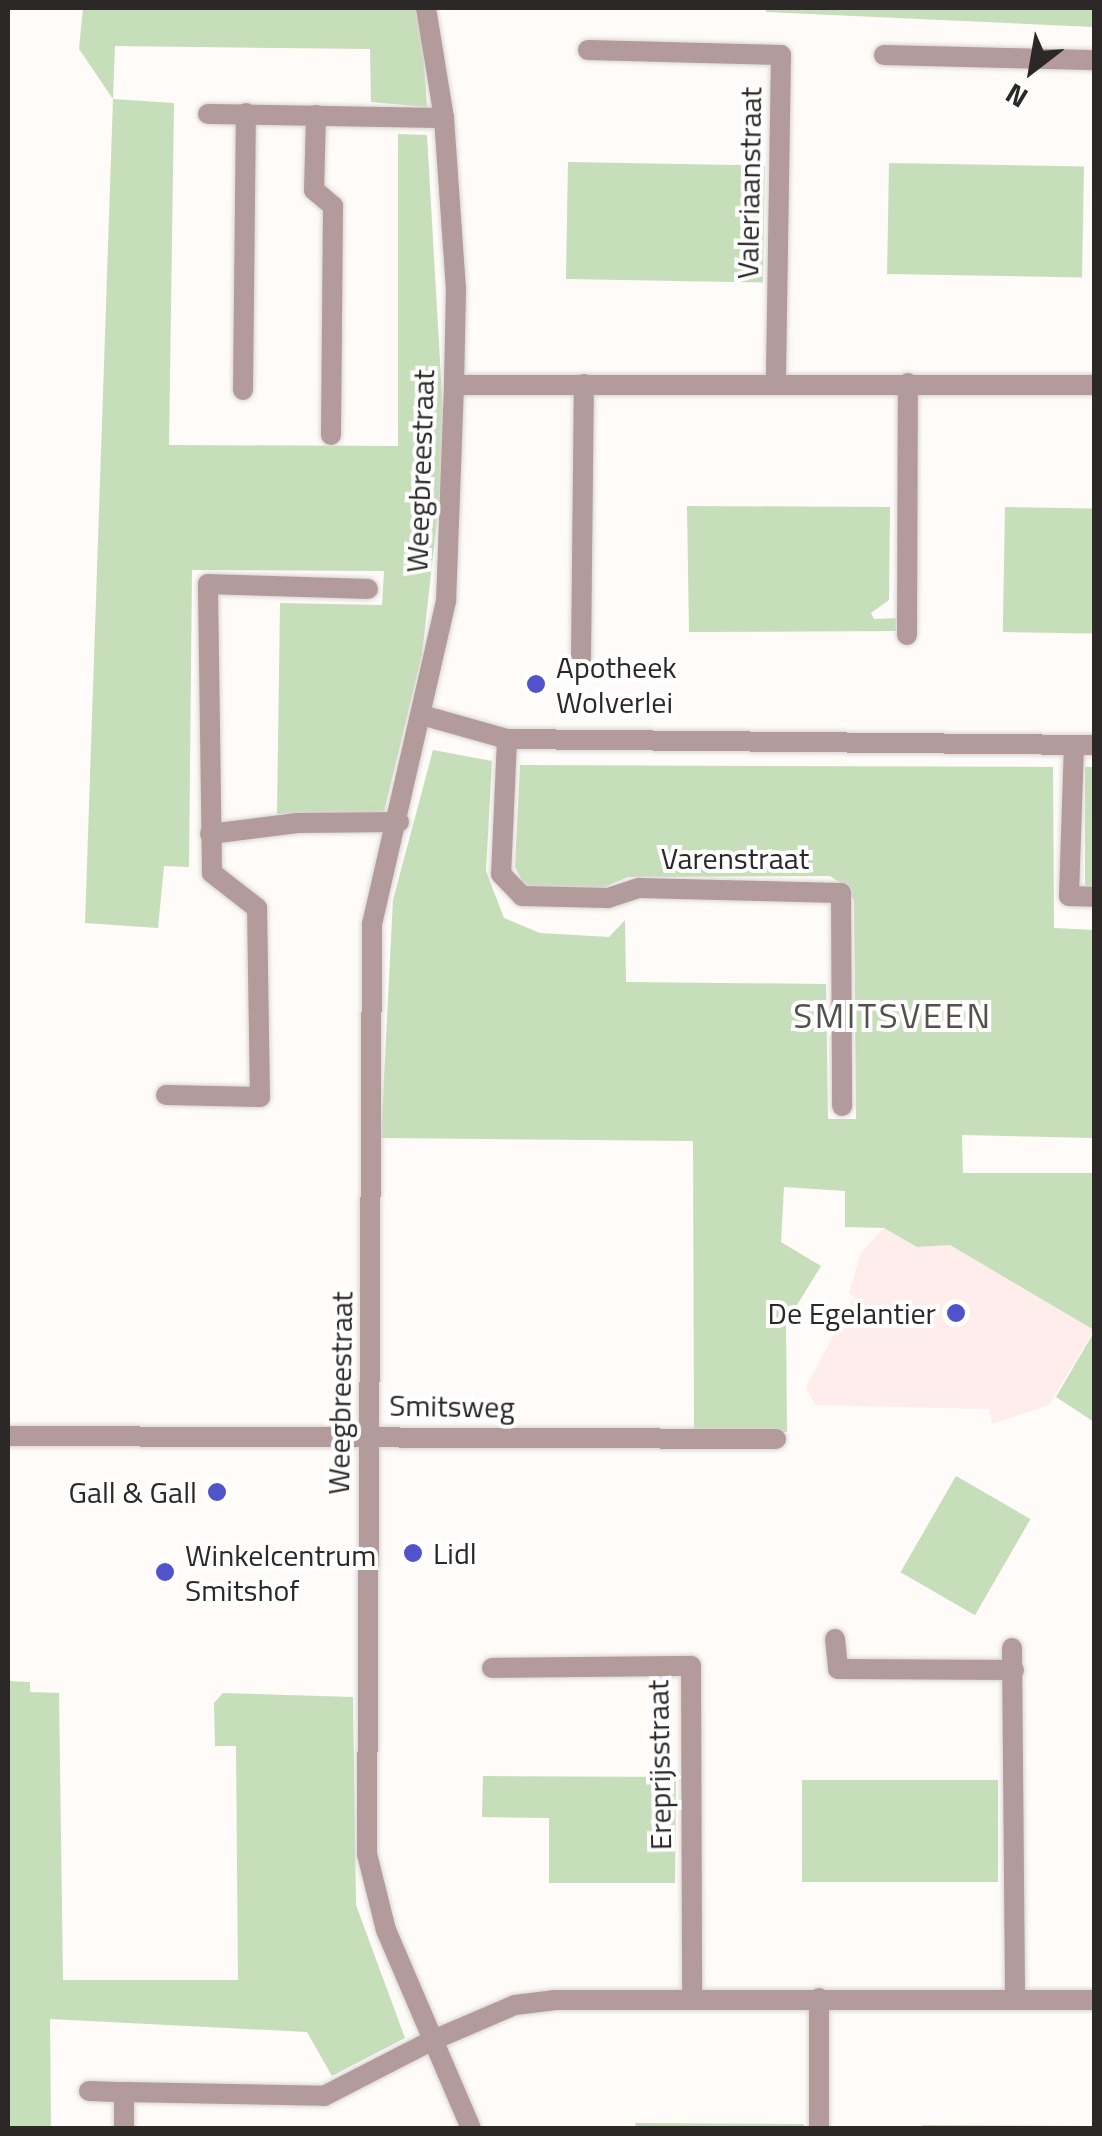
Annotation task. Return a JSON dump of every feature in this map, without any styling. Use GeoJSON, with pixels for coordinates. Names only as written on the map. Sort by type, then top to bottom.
{"type":"FeatureCollection","features":[{"type":"Feature","properties":{"kind":"street","name":"Weegbreestraat"},"geometry":{"type":"LineString","coordinates":[[426,8],[444,118],[456,288],[454,385],[446,602],[399,822],[372,923],[367,1854],[386,1930],[471,2128]]}},
{"type":"Feature","properties":{"kind":"street","name":"Valeriaanstraat"},"geometry":{"type":"LineString","coordinates":[[588,50],[781,55],[776,385]]}},
{"type":"Feature","properties":{"kind":"street"},"geometry":{"type":"LineString","coordinates":[[884,54],[1094,60]]}},
{"type":"Feature","properties":{"kind":"street"},"geometry":{"type":"LineString","coordinates":[[208,114],[444,118]]}},
{"type":"Feature","properties":{"kind":"street"},"geometry":{"type":"LineString","coordinates":[[243,390],[246,114]]}},
{"type":"Feature","properties":{"kind":"street"},"geometry":{"type":"LineString","coordinates":[[316,115],[314,190],[333,206],[331,434]]}},
{"type":"Feature","properties":{"kind":"street"},"geometry":{"type":"LineString","coordinates":[[908,382],[908,635]]}},
{"type":"Feature","properties":{"kind":"street"},"geometry":{"type":"LineString","coordinates":[[581,660],[584,384]]}},
{"type":"Feature","properties":{"kind":"street"},"geometry":{"type":"LineString","coordinates":[[454,385],[1094,385]]}},
{"type":"Feature","properties":{"kind":"street","name":"Weegbreestraat"},"geometry":{"type":"LineString","coordinates":[[166,1095],[260,1097],[258,908],[212,872],[208,584],[368,588]]}},
{"type":"Feature","properties":{"kind":"street"},"geometry":{"type":"LineString","coordinates":[[422,715],[507,739],[1084,745],[1069,896],[1094,897]]}},
{"type":"Feature","properties":{"kind":"street","name":"Varenstraat"},"geometry":{"type":"LineString","coordinates":[[507,739],[501,874],[522,896],[608,898],[639,888],[842,893],[842,1106]]}},
{"type":"Feature","properties":{"kind":"street"},"geometry":{"type":"LineString","coordinates":[[210,834],[296,823],[399,822]]}},
{"type":"Feature","properties":{"kind":"street","name":"Smitsweg"},"geometry":{"type":"LineString","coordinates":[[8,1436],[776,1439]]}},
{"type":"Feature","properties":{"kind":"street"},"geometry":{"type":"LineString","coordinates":[[835,1639],[838,1668],[1014,1670]]}},
{"type":"Feature","properties":{"kind":"street"},"geometry":{"type":"LineString","coordinates":[[1012,1648],[1015,1999]]}},
{"type":"Feature","properties":{"kind":"street","name":"Ereprijsstraat"},"geometry":{"type":"LineString","coordinates":[[492,1668],[691,1666],[692,1997]]}},
{"type":"Feature","properties":{"kind":"street"},"geometry":{"type":"LineString","coordinates":[[89,2092],[324,2096],[431,2040],[515,2006],[692,1997],[1094,2000]]}},
{"type":"Feature","properties":{"kind":"street"},"geometry":{"type":"LineString","coordinates":[[818,2128],[819,1998]]}},
{"type":"Feature","properties":{"kind":"street"},"geometry":{"type":"LineString","coordinates":[[124,2092],[124,2128]]}},
{"type":"Feature","properties":{"kind":"shaded area","name":"De Egelantier"},"geometry":{"type":"Polygon","coordinates":[[[884,1228],[917,1247],[950,1245],[1094,1330],[1049,1405],[992,1424],[989,1409],[815,1405],[806,1387],[854,1297],[849,1293],[861,1253],[884,1228]]]}},
{"type":"Feature","properties":{"kind":"green space"},"geometry":{"type":"Polygon","coordinates":[[[83,8],[418,8],[427,107],[371,102],[370,49],[115,46],[113,99],[79,49],[83,8]]]}},
{"type":"Feature","properties":{"kind":"green space"},"geometry":{"type":"Polygon","coordinates":[[[766,8],[1094,8],[1094,27],[766,12],[766,8]]]}},
{"type":"Feature","properties":{"kind":"green space"},"geometry":{"type":"Polygon","coordinates":[[[113,99],[174,103],[169,445],[398,446],[398,134],[427,135],[445,448],[422,655],[384,812],[277,814],[280,603],[382,605],[384,571],[192,570],[189,867],[164,866],[158,928],[85,923],[113,99]]]}},
{"type":"Feature","properties":{"kind":"green space"},"geometry":{"type":"Polygon","coordinates":[[[568,162],[765,165],[763,282],[566,279],[568,162]]]}},
{"type":"Feature","properties":{"kind":"green space"},"geometry":{"type":"Polygon","coordinates":[[[889,163],[1084,166],[1082,277],[887,274],[889,163]]]}},
{"type":"Feature","properties":{"kind":"green space"},"geometry":{"type":"Polygon","coordinates":[[[687,506],[890,507],[889,600],[871,613],[874,619],[897,618],[896,631],[689,632],[687,506]]]}},
{"type":"Feature","properties":{"kind":"green space"},"geometry":{"type":"Polygon","coordinates":[[[1005,507],[1094,509],[1092,634],[1003,632],[1005,507]]]}},
{"type":"Feature","properties":{"kind":"green space"},"geometry":{"type":"Polygon","coordinates":[[[433,750],[492,761],[486,871],[504,918],[540,933],[609,937],[625,920],[626,982],[826,984],[828,1119],[856,1119],[854,900],[845,886],[830,876],[628,877],[595,891],[525,887],[515,867],[520,765],[1053,767],[1054,928],[1094,930],[1094,1138],[962,1135],[963,1173],[1094,1173],[1094,1330],[950,1245],[917,1247],[884,1228],[845,1227],[845,1191],[784,1187],[781,1242],[821,1266],[786,1323],[787,1432],[694,1431],[693,1141],[381,1138],[393,900],[433,750]]]}},
{"type":"Feature","properties":{"kind":"green space"},"geometry":{"type":"Polygon","coordinates":[[[1085,767],[1094,767],[1094,898],[1085,898],[1085,767]]]}},
{"type":"Feature","properties":{"kind":"green space"},"geometry":{"type":"Polygon","coordinates":[[[1094,1332],[1094,1422],[1056,1397],[1094,1332]]]}},
{"type":"Feature","properties":{"kind":"green space"},"geometry":{"type":"Polygon","coordinates":[[[956,1476],[1030,1519],[975,1615],[900,1572],[956,1476]]]}},
{"type":"Feature","properties":{"kind":"green space"},"geometry":{"type":"Polygon","coordinates":[[[8,1681],[30,1682],[30,1692],[59,1693],[63,1980],[238,1980],[236,1746],[215,1746],[214,1703],[223,1693],[353,1697],[356,1905],[405,2038],[332,2076],[307,2032],[50,2019],[51,2128],[8,2128],[8,1681]]]}},
{"type":"Feature","properties":{"kind":"green space"},"geometry":{"type":"Polygon","coordinates":[[[483,1776],[676,1777],[675,1883],[549,1883],[549,1818],[482,1817],[483,1776]]]}},
{"type":"Feature","properties":{"kind":"green space"},"geometry":{"type":"Polygon","coordinates":[[[802,1780],[998,1780],[998,1882],[802,1882],[802,1780]]]}},
{"type":"Feature","properties":{"kind":"green space"},"geometry":{"type":"Polygon","coordinates":[[[635,2123],[804,2124],[804,2128],[636,2128],[635,2123]]]}},
{"type":"Feature","properties":{"kind":"green space"},"geometry":{"type":"Polygon","coordinates":[[[1094,2126],[1094,2128],[922,2128],[1094,2126]]]}},
{"type":"Feature","properties":{"kind":"place","name":"Apotheek Wolverlei"},"geometry":{"type":"Point","coordinates":[536,684]}},
{"type":"Feature","properties":{"kind":"place","name":"De Egelantier"},"geometry":{"type":"Point","coordinates":[956,1313]}},
{"type":"Feature","properties":{"kind":"place","name":"Gall & Gall"},"geometry":{"type":"Point","coordinates":[217,1492]}},
{"type":"Feature","properties":{"kind":"place","name":"Lidl"},"geometry":{"type":"Point","coordinates":[413,1553]}},
{"type":"Feature","properties":{"kind":"place","name":"Winkelcentrum Smitshof"},"geometry":{"type":"Point","coordinates":[165,1572]}},
{"type":"Feature","properties":{"kind":"district","name":"SMITSVEEN"},"geometry":{"type":"Point","coordinates":[893,1015]}}]}
